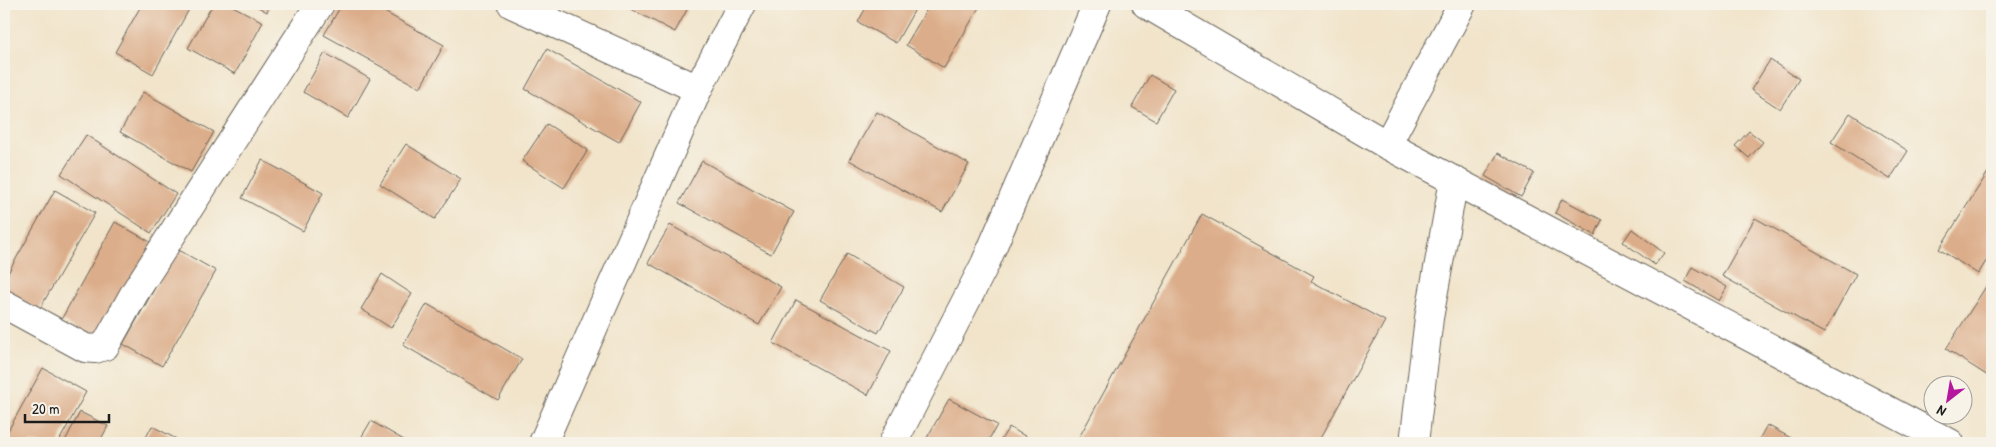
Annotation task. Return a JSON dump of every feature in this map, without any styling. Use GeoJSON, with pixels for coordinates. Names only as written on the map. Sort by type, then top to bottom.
{"type":"FeatureCollection","features":[{"type":"Feature","properties":{"kind":"street"},"geometry":{"type":"LineString","coordinates":[[4,304],[85,348],[95,349],[105,346],[135,292],[320,4]]}},
{"type":"Feature","properties":{"kind":"street"},"geometry":{"type":"LineString","coordinates":[[512,4],[698,89]]}},
{"type":"Feature","properties":{"kind":"street"},"geometry":{"type":"LineString","coordinates":[[543,443],[698,89],[742,4]]}},
{"type":"Feature","properties":{"kind":"street"},"geometry":{"type":"LineString","coordinates":[[893,443],[985,264],[1097,4]]}},
{"type":"Feature","properties":{"kind":"street"},"geometry":{"type":"LineString","coordinates":[[1146,4],[1387,145],[1950,443]]}},
{"type":"Feature","properties":{"kind":"street"},"geometry":{"type":"LineString","coordinates":[[1387,145],[1462,4]]}},
{"type":"Feature","properties":{"kind":"street"},"geometry":{"type":"LineString","coordinates":[[1414,443],[1429,318],[1454,180]]}},
{"type":"Feature","properties":{"kind":"building"},"geometry":{"type":"Polygon","coordinates":[[[142,4],[192,4],[153,74],[115,52],[142,4]]]}},
{"type":"Feature","properties":{"kind":"building"},"geometry":{"type":"Polygon","coordinates":[[[213,4],[229,4],[263,22],[235,74],[188,48],[213,4]]]}},
{"type":"Feature","properties":{"kind":"building"},"geometry":{"type":"Polygon","coordinates":[[[253,4],[271,4],[267,12],[253,4]]]}},
{"type":"Feature","properties":{"kind":"building"},"geometry":{"type":"Polygon","coordinates":[[[342,4],[370,4],[444,45],[420,88],[324,35],[342,4]]]}},
{"type":"Feature","properties":{"kind":"building"},"geometry":{"type":"Polygon","coordinates":[[[621,4],[690,4],[675,32],[621,4]]]}},
{"type":"Feature","properties":{"kind":"building"},"geometry":{"type":"Polygon","coordinates":[[[868,4],[918,4],[896,43],[858,22],[868,4]]]}},
{"type":"Feature","properties":{"kind":"building"},"geometry":{"type":"Polygon","coordinates":[[[930,4],[981,4],[944,68],[906,45],[930,4]]]}},
{"type":"Feature","properties":{"kind":"building"},"geometry":{"type":"Polygon","coordinates":[[[547,49],[641,102],[619,142],[525,89],[547,49]]]}},
{"type":"Feature","properties":{"kind":"building"},"geometry":{"type":"Polygon","coordinates":[[[325,53],[370,79],[348,118],[303,92],[325,53]]]}},
{"type":"Feature","properties":{"kind":"building"},"geometry":{"type":"Polygon","coordinates":[[[1770,60],[1799,79],[1780,109],[1751,90],[1770,60]]]}},
{"type":"Feature","properties":{"kind":"building"},"geometry":{"type":"Polygon","coordinates":[[[1150,75],[1174,89],[1156,121],[1132,107],[1150,75]]]}},
{"type":"Feature","properties":{"kind":"building"},"geometry":{"type":"Polygon","coordinates":[[[143,92],[214,132],[191,172],[120,132],[143,92]]]}},
{"type":"Feature","properties":{"kind":"building"},"geometry":{"type":"Polygon","coordinates":[[[877,112],[969,164],[942,212],[849,160],[877,112]]]}},
{"type":"Feature","properties":{"kind":"building"},"geometry":{"type":"Polygon","coordinates":[[[1850,113],[1908,151],[1890,179],[1831,142],[1850,113]]]}},
{"type":"Feature","properties":{"kind":"building"},"geometry":{"type":"Polygon","coordinates":[[[547,124],[588,150],[564,188],[522,161],[547,124]]]}},
{"type":"Feature","properties":{"kind":"building"},"geometry":{"type":"Polygon","coordinates":[[[1749,131],[1763,142],[1749,158],[1735,146],[1749,131]]]}},
{"type":"Feature","properties":{"kind":"building"},"geometry":{"type":"Polygon","coordinates":[[[86,135],[176,194],[151,233],[61,174],[86,135]]]}},
{"type":"Feature","properties":{"kind":"building"},"geometry":{"type":"Polygon","coordinates":[[[406,144],[461,179],[435,219],[380,184],[406,144]]]}},
{"type":"Feature","properties":{"kind":"building"},"geometry":{"type":"Polygon","coordinates":[[[1498,153],[1534,173],[1521,197],[1485,176],[1498,153]]]}},
{"type":"Feature","properties":{"kind":"building"},"geometry":{"type":"Polygon","coordinates":[[[262,160],[323,193],[303,231],[242,198],[262,160]]]}},
{"type":"Feature","properties":{"kind":"building"},"geometry":{"type":"Polygon","coordinates":[[[702,161],[794,212],[771,254],[679,203],[702,161]]]}},
{"type":"Feature","properties":{"kind":"building"},"geometry":{"type":"Polygon","coordinates":[[[1992,166],[1992,252],[1978,274],[1939,249],[1992,166]]]}},
{"type":"Feature","properties":{"kind":"building"},"geometry":{"type":"Polygon","coordinates":[[[55,190],[95,213],[39,310],[4,290],[4,280],[55,190]]]}},
{"type":"Feature","properties":{"kind":"building"},"geometry":{"type":"Polygon","coordinates":[[[1562,199],[1602,220],[1595,235],[1555,213],[1562,199]]]}},
{"type":"Feature","properties":{"kind":"building"},"geometry":{"type":"Polygon","coordinates":[[[1202,214],[1314,276],[1311,281],[1385,321],[1318,443],[1076,443],[1202,214]]]}},
{"type":"Feature","properties":{"kind":"building"},"geometry":{"type":"Polygon","coordinates":[[[1755,218],[1856,274],[1824,333],[1722,276],[1755,218]]]}},
{"type":"Feature","properties":{"kind":"building"},"geometry":{"type":"Polygon","coordinates":[[[115,222],[154,244],[100,342],[61,320],[115,222]]]}},
{"type":"Feature","properties":{"kind":"building"},"geometry":{"type":"Polygon","coordinates":[[[670,225],[781,287],[759,325],[648,263],[670,225]]]}},
{"type":"Feature","properties":{"kind":"building"},"geometry":{"type":"Polygon","coordinates":[[[1632,229],[1664,253],[1655,265],[1623,242],[1632,229]]]}},
{"type":"Feature","properties":{"kind":"building"},"geometry":{"type":"Polygon","coordinates":[[[177,249],[216,271],[162,366],[123,344],[177,249]]]}},
{"type":"Feature","properties":{"kind":"building"},"geometry":{"type":"Polygon","coordinates":[[[847,254],[904,287],[878,333],[820,300],[847,254]]]}},
{"type":"Feature","properties":{"kind":"building"},"geometry":{"type":"Polygon","coordinates":[[[1692,267],[1727,287],[1719,301],[1685,281],[1692,267]]]}},
{"type":"Feature","properties":{"kind":"building"},"geometry":{"type":"Polygon","coordinates":[[[382,274],[412,294],[391,328],[361,309],[382,274]]]}},
{"type":"Feature","properties":{"kind":"building"},"geometry":{"type":"Polygon","coordinates":[[[1992,277],[1992,369],[1988,376],[1946,349],[1992,277]]]}},
{"type":"Feature","properties":{"kind":"building"},"geometry":{"type":"Polygon","coordinates":[[[796,300],[891,351],[868,395],[773,343],[796,300]]]}},
{"type":"Feature","properties":{"kind":"building"},"geometry":{"type":"Polygon","coordinates":[[[427,304],[522,359],[498,400],[403,345],[427,304]]]}},
{"type":"Feature","properties":{"kind":"building"},"geometry":{"type":"Polygon","coordinates":[[[43,368],[86,392],[58,443],[4,443],[4,438],[43,368]]]}},
{"type":"Feature","properties":{"kind":"building"},"geometry":{"type":"Polygon","coordinates":[[[949,399],[997,425],[987,443],[924,443],[949,399]]]}},
{"type":"Feature","properties":{"kind":"building"},"geometry":{"type":"Polygon","coordinates":[[[80,412],[108,426],[99,443],[64,443],[80,412]]]}},
{"type":"Feature","properties":{"kind":"building"},"geometry":{"type":"Polygon","coordinates":[[[371,421],[409,443],[358,443],[371,421]]]}},
{"type":"Feature","properties":{"kind":"building"},"geometry":{"type":"Polygon","coordinates":[[[1767,425],[1800,443],[1757,443],[1767,425]]]}},
{"type":"Feature","properties":{"kind":"building"},"geometry":{"type":"Polygon","coordinates":[[[152,426],[184,443],[143,443],[152,426]]]}},
{"type":"Feature","properties":{"kind":"building"},"geometry":{"type":"Polygon","coordinates":[[[1009,427],[1037,443],[999,443],[1009,427]]]}}]}
